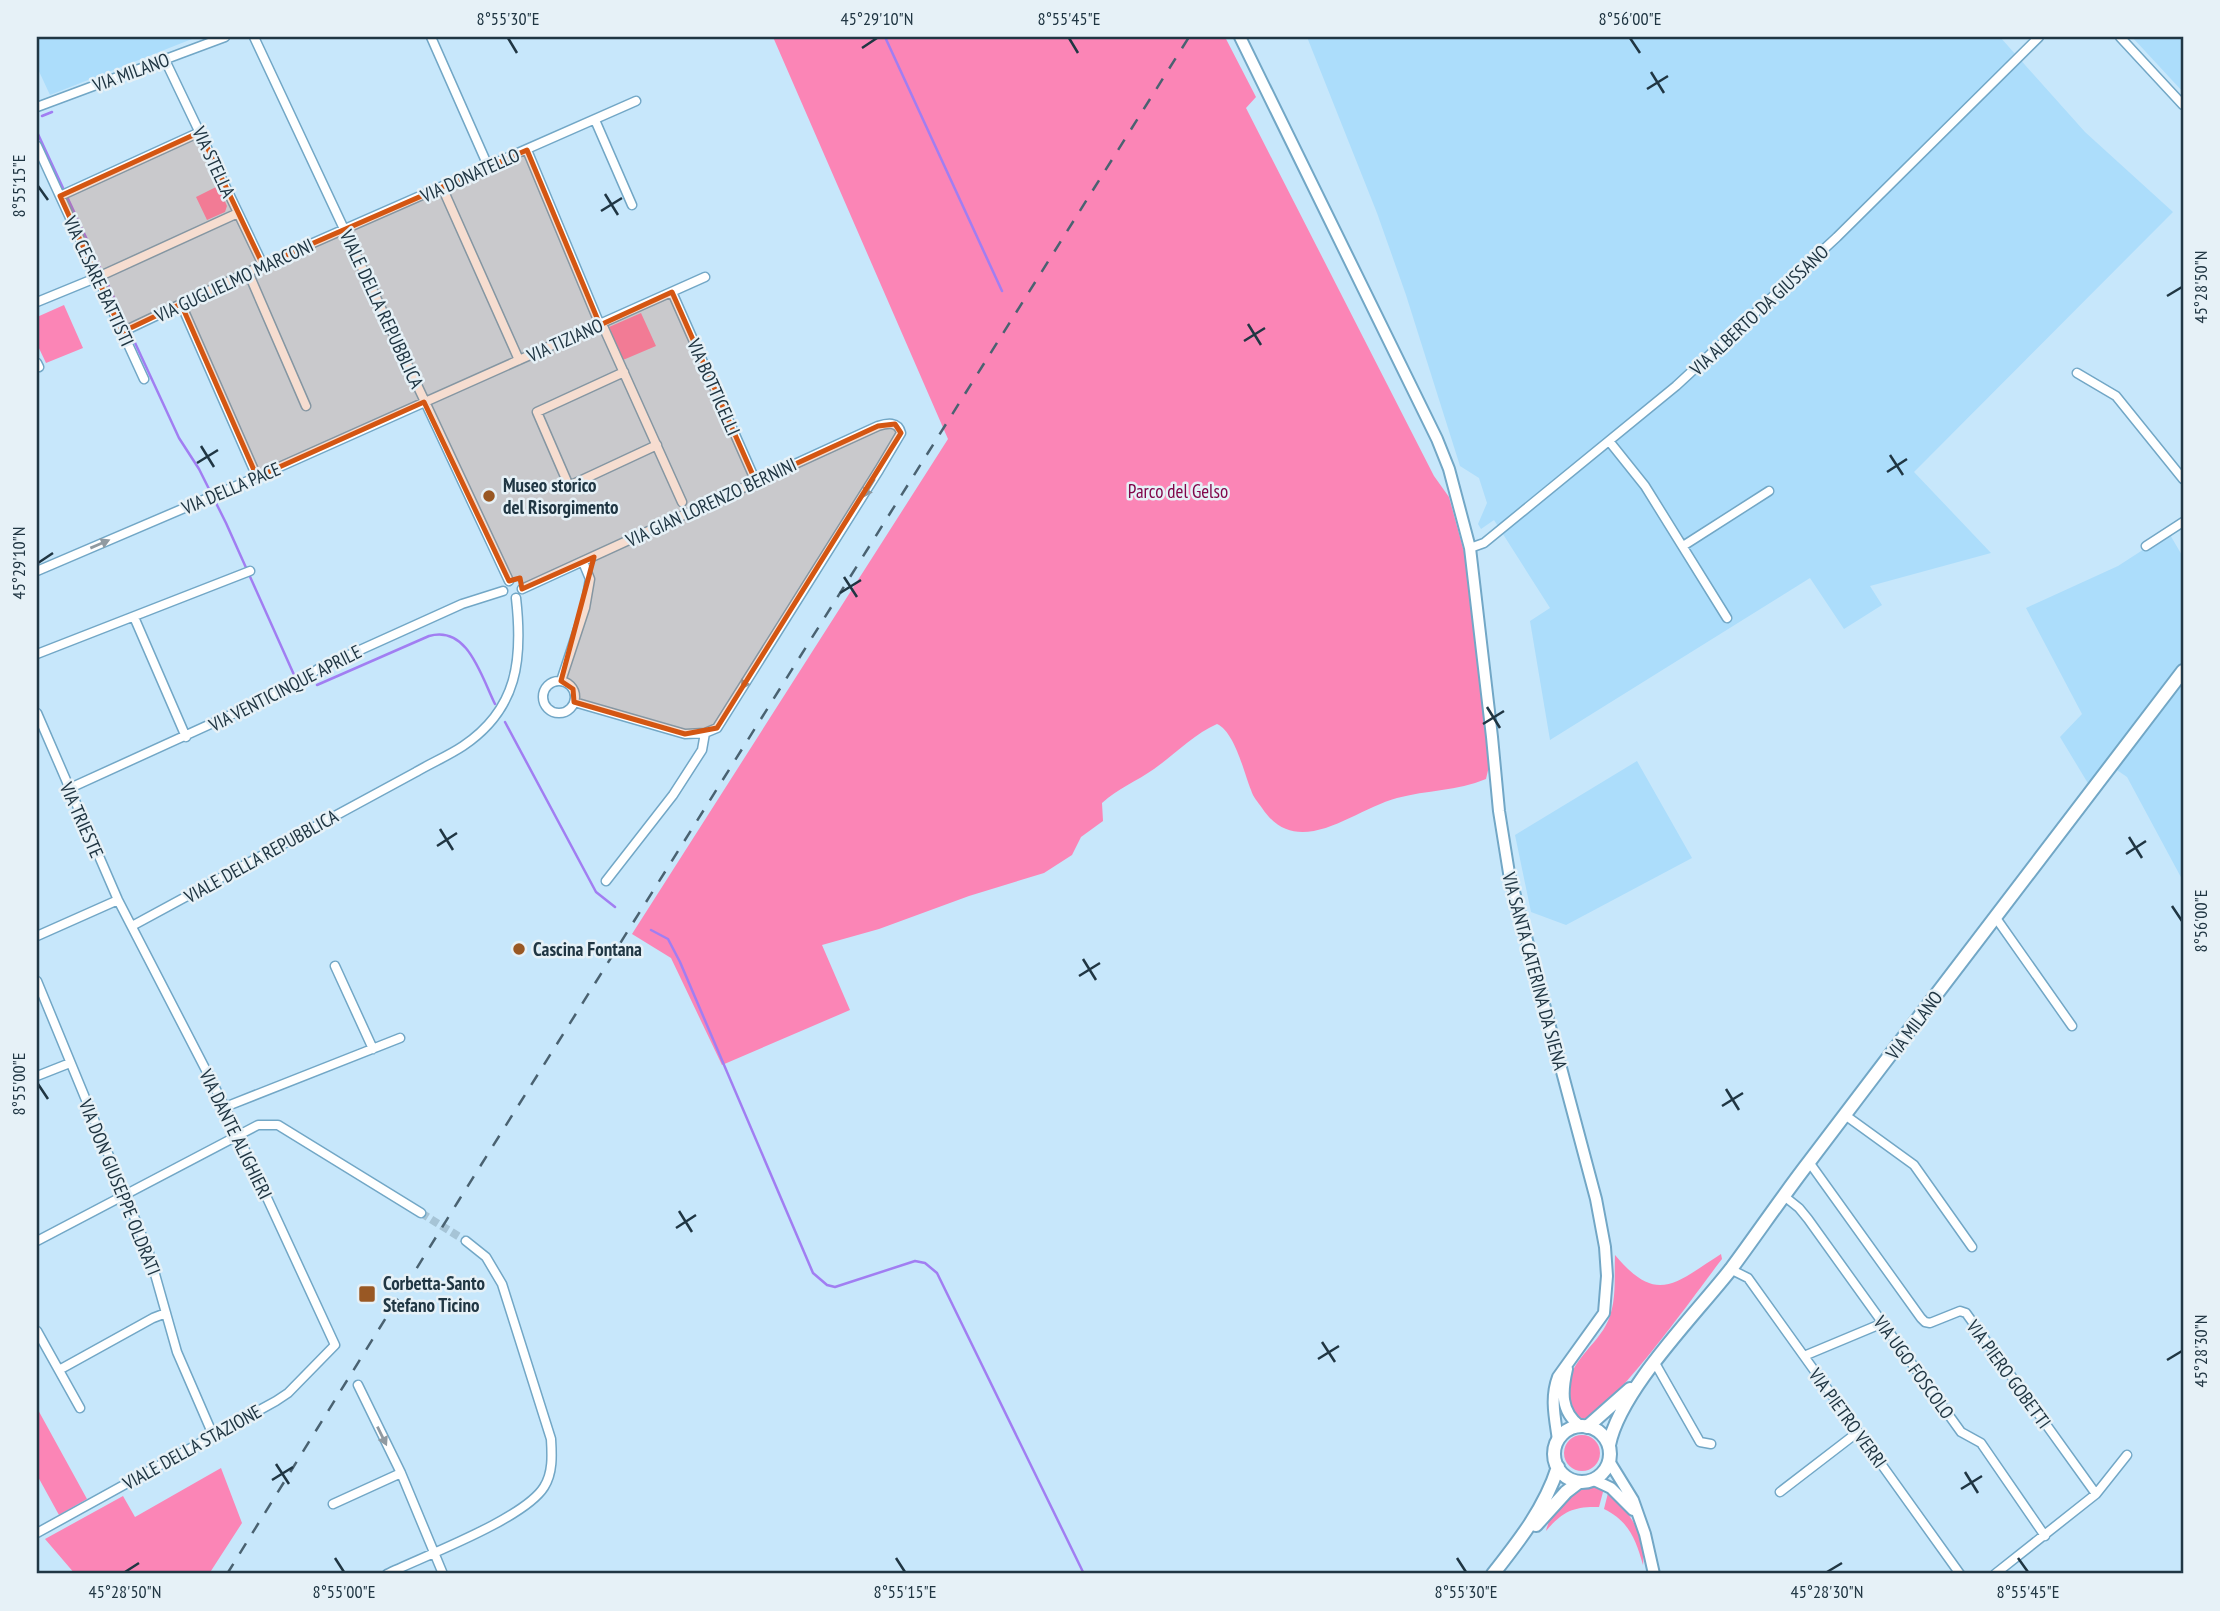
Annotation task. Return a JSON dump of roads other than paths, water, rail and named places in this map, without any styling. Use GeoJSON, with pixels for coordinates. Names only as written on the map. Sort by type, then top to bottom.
{"type":"FeatureCollection","features":[{"type":"Feature","properties":{"kind":"main road","name":"VIA MILANO"},"geometry":{"type":"LineString","coordinates":[[1643,1377],[1730,1269],[2183,671]]}},
{"type":"Feature","properties":{"kind":"main road"},"geometry":{"type":"LineString","coordinates":[[1643,1377],[1612,1429],[1609,1461],[1605,1471],[1594,1480],[1579,1482],[1566,1477],[1558,1467],[1554,1455],[1558,1440],[1568,1430],[1583,1426],[1643,1377]]}},
{"type":"Feature","properties":{"kind":"main road"},"geometry":{"type":"LineString","coordinates":[[1583,1426],[1600,1432],[1609,1445]]}},
{"type":"Feature","properties":{"kind":"main road"},"geometry":{"type":"LineString","coordinates":[[1516,1545],[1543,1504],[1558,1467]]}},
{"type":"Feature","properties":{"kind":"main road"},"geometry":{"type":"LineString","coordinates":[[1493,1574],[1516,1545],[1566,1492],[1579,1482]]}},
{"type":"Feature","properties":{"kind":"street","name":"VIA MILANO"},"geometry":{"type":"LineString","coordinates":[[37,107],[225,37]]}},
{"type":"Feature","properties":{"kind":"street","name":"VIALE DELLA REPUBBLICA"},"geometry":{"type":"LineString","coordinates":[[254,37],[509,581]]}},
{"type":"Feature","properties":{"kind":"street"},"geometry":{"type":"LineString","coordinates":[[431,37],[488,166]]}},
{"type":"Feature","properties":{"kind":"street"},"geometry":{"type":"LineString","coordinates":[[1240,37],[1443,454],[1469,548]]}},
{"type":"Feature","properties":{"kind":"street","name":"VIA ALBERTO DA GIUSSANO"},"geometry":{"type":"LineString","coordinates":[[1469,548],[1484,543],[1676,386],[1837,237],[2039,37]]}},
{"type":"Feature","properties":{"kind":"street"},"geometry":{"type":"LineString","coordinates":[[2120,37],[2183,105]]}},
{"type":"Feature","properties":{"kind":"street","name":"VIA STELLA"},"geometry":{"type":"LineString","coordinates":[[165,60],[263,265]]}},
{"type":"Feature","properties":{"kind":"street","name":"VIA DONATELLO"},"geometry":{"type":"LineString","coordinates":[[346,230],[636,101]]}},
{"type":"Feature","properties":{"kind":"street"},"geometry":{"type":"LineString","coordinates":[[595,120],[632,205]]}},
{"type":"Feature","properties":{"kind":"street"},"geometry":{"type":"LineString","coordinates":[[64,195],[200,132]]}},
{"type":"Feature","properties":{"kind":"street","name":"VIA CESARE BATTISTI"},"geometry":{"type":"LineString","coordinates":[[37,146],[64,195],[126,330],[144,379]]}},
{"type":"Feature","properties":{"kind":"street"},"geometry":{"type":"LineString","coordinates":[[527,150],[601,325],[682,502]]}},
{"type":"Feature","properties":{"kind":"street"},"geometry":{"type":"LineString","coordinates":[[442,187],[519,360]]}},
{"type":"Feature","properties":{"kind":"street"},"geometry":{"type":"LineString","coordinates":[[37,302],[101,276],[238,213]]}},
{"type":"Feature","properties":{"kind":"street","name":"VIA GUGLIELMO MARCONI"},"geometry":{"type":"LineString","coordinates":[[126,330],[263,265],[346,230]]}},
{"type":"Feature","properties":{"kind":"street"},"geometry":{"type":"LineString","coordinates":[[248,272],[306,406]]}},
{"type":"Feature","properties":{"kind":"street","name":"VIA TIZIANO"},"geometry":{"type":"LineString","coordinates":[[425,402],[705,277]]}},
{"type":"Feature","properties":{"kind":"street","name":"VIA BOTTICELLI"},"geometry":{"type":"LineString","coordinates":[[673,292],[756,482]]}},
{"type":"Feature","properties":{"kind":"street"},"geometry":{"type":"LineString","coordinates":[[181,304],[257,477]]}},
{"type":"Feature","properties":{"kind":"street"},"geometry":{"type":"LineString","coordinates":[[624,372],[537,412],[569,486],[656,445]]}},
{"type":"Feature","properties":{"kind":"street"},"geometry":{"type":"LineString","coordinates":[[2077,373],[2116,396],[2183,479]]}},
{"type":"Feature","properties":{"kind":"street","name":"VIA DELLA PACE"},"geometry":{"type":"LineString","coordinates":[[37,571],[425,402]]}},
{"type":"Feature","properties":{"kind":"street","name":"VIA GIAN LORENZO BERNINI"},"geometry":{"type":"LineString","coordinates":[[522,589],[878,426],[895,424],[901,433],[879,470],[717,728],[705,733]]}},
{"type":"Feature","properties":{"kind":"street"},"geometry":{"type":"LineString","coordinates":[[1609,441],[1645,486],[1727,618]]}},
{"type":"Feature","properties":{"kind":"street"},"geometry":{"type":"LineString","coordinates":[[1683,546],[1769,491]]}},
{"type":"Feature","properties":{"kind":"street"},"geometry":{"type":"LineString","coordinates":[[2146,546],[2183,522]]}},
{"type":"Feature","properties":{"kind":"street","name":"VIA SANTA CATERINA DA SIENA"},"geometry":{"type":"LineString","coordinates":[[1469,548],[1508,873],[1596,1199],[1605,1247],[1607,1276],[1604,1313],[1558,1377],[1553,1389],[1558,1440]]}},
{"type":"Feature","properties":{"kind":"street"},"geometry":{"type":"LineString","coordinates":[[561,681],[584,608],[590,579],[583,562]]}},
{"type":"Feature","properties":{"kind":"street"},"geometry":{"type":"LineString","coordinates":[[37,654],[248,572]]}},
{"type":"Feature","properties":{"kind":"street"},"geometry":{"type":"LineString","coordinates":[[509,581],[518,581],[522,589],[516,598],[510,598],[503,591],[504,585],[509,581]]}},
{"type":"Feature","properties":{"kind":"street","name":"VIA VENTICINQUE APRILE"},"geometry":{"type":"LineString","coordinates":[[68,789],[294,686],[318,669],[462,604],[503,591]]}},
{"type":"Feature","properties":{"kind":"street","name":"VIALE DELLA REPUBBLICA"},"geometry":{"type":"LineString","coordinates":[[132,926],[463,746],[478,734],[498,713],[515,678],[520,643],[516,598]]}},
{"type":"Feature","properties":{"kind":"street"},"geometry":{"type":"LineString","coordinates":[[134,617],[186,737]]}},
{"type":"Feature","properties":{"kind":"street"},"geometry":{"type":"LineString","coordinates":[[561,681],[573,688],[574,702],[572,707],[562,713],[551,711],[543,703],[542,697],[550,683],[561,681]]}},
{"type":"Feature","properties":{"kind":"street"},"geometry":{"type":"LineString","coordinates":[[574,702],[685,734],[705,733],[702,750],[673,795],[606,881]]}},
{"type":"Feature","properties":{"kind":"street","name":"VIA TRIESTE"},"geometry":{"type":"LineString","coordinates":[[37,713],[68,789],[132,926]]}},
{"type":"Feature","properties":{"kind":"street"},"geometry":{"type":"LineString","coordinates":[[37,936],[118,900]]}},
{"type":"Feature","properties":{"kind":"street"},"geometry":{"type":"LineString","coordinates":[[1996,918],[2071,1026]]}},
{"type":"Feature","properties":{"kind":"street","name":"VIA DANTE ALIGHIERI"},"geometry":{"type":"LineString","coordinates":[[132,926],[225,1107],[335,1345]]}},
{"type":"Feature","properties":{"kind":"street"},"geometry":{"type":"LineString","coordinates":[[335,966],[373,1049]]}},
{"type":"Feature","properties":{"kind":"street","name":"VIA DON GIUSEPPE OLDRATI"},"geometry":{"type":"LineString","coordinates":[[37,981],[149,1253],[177,1352],[213,1435]]}},
{"type":"Feature","properties":{"kind":"street"},"geometry":{"type":"LineString","coordinates":[[225,1107],[400,1038]]}},
{"type":"Feature","properties":{"kind":"street"},"geometry":{"type":"LineString","coordinates":[[37,1076],[70,1063]]}},
{"type":"Feature","properties":{"kind":"street"},"geometry":{"type":"LineString","coordinates":[[1845,1115],[1914,1165],[1972,1247]]}},
{"type":"Feature","properties":{"kind":"street"},"geometry":{"type":"LineString","coordinates":[[37,1241],[258,1125],[278,1125],[421,1213]]}},
{"type":"Feature","properties":{"kind":"street","name":"VIA PIERO GOBETTI"},"geometry":{"type":"LineString","coordinates":[[1809,1162],[1921,1318],[1930,1322],[1960,1311],[1966,1313],[2096,1494]]}},
{"type":"Feature","properties":{"kind":"street","name":"VIA UGO FOSCOLO"},"geometry":{"type":"LineString","coordinates":[[1784,1196],[1800,1208],[1961,1432],[1981,1443],[2045,1536]]}},
{"type":"Feature","properties":{"kind":"street"},"geometry":{"type":"LineString","coordinates":[[387,1574],[493,1525],[532,1500],[544,1487],[553,1459],[551,1439],[502,1284],[486,1256],[466,1241]]}},
{"type":"Feature","properties":{"kind":"street","name":"VIA PIETRO VERRI"},"geometry":{"type":"LineString","coordinates":[[1730,1269],[1748,1278],[1960,1574]]}},
{"type":"Feature","properties":{"kind":"street"},"geometry":{"type":"LineString","coordinates":[[59,1370],[166,1313]]}},
{"type":"Feature","properties":{"kind":"street"},"geometry":{"type":"LineString","coordinates":[[1804,1356],[1884,1323]]}},
{"type":"Feature","properties":{"kind":"street"},"geometry":{"type":"LineString","coordinates":[[37,1331],[80,1408]]}},
{"type":"Feature","properties":{"kind":"street","name":"VIALE DELLA STAZIONE"},"geometry":{"type":"LineString","coordinates":[[37,1534],[288,1393],[335,1345]]}},
{"type":"Feature","properties":{"kind":"street","name":"VIA SANTA CATERINA DA SIENA"},"geometry":{"type":"LineString","coordinates":[[1568,1363],[1563,1401],[1570,1416],[1583,1426]]}},
{"type":"Feature","properties":{"kind":"street"},"geometry":{"type":"LineString","coordinates":[[1655,1363],[1700,1442],[1711,1444]]}},
{"type":"Feature","properties":{"kind":"street"},"geometry":{"type":"LineString","coordinates":[[358,1385],[401,1473],[443,1574]]}},
{"type":"Feature","properties":{"kind":"street"},"geometry":{"type":"LineString","coordinates":[[1780,1492],[1858,1432]]}},
{"type":"Feature","properties":{"kind":"street"},"geometry":{"type":"LineString","coordinates":[[1995,1574],[2096,1494],[2127,1455]]}},
{"type":"Feature","properties":{"kind":"street"},"geometry":{"type":"LineString","coordinates":[[1609,1461],[1633,1500],[1654,1574]]}},
{"type":"Feature","properties":{"kind":"street"},"geometry":{"type":"LineString","coordinates":[[333,1504],[401,1473]]}},
{"type":"Feature","properties":{"kind":"street"},"geometry":{"type":"LineString","coordinates":[[1594,1480],[1611,1488],[1639,1517]]}},
{"type":"Feature","properties":{"kind":"waterway"},"geometry":{"type":"LineString","coordinates":[[885,37],[1002,291]]}},
{"type":"Feature","properties":{"kind":"waterway"},"geometry":{"type":"LineString","coordinates":[[42,116],[52,112]]}},
{"type":"Feature","properties":{"kind":"waterway"},"geometry":{"type":"LineString","coordinates":[[37,132],[102,272]]}},
{"type":"Feature","properties":{"kind":"waterway"},"geometry":{"type":"LineString","coordinates":[[105,278],[127,326]]}},
{"type":"Feature","properties":{"kind":"waterway"},"geometry":{"type":"LineString","coordinates":[[130,332],[179,438],[199,469],[226,523],[295,677]]}},
{"type":"Feature","properties":{"kind":"waterway"},"geometry":{"type":"LineString","coordinates":[[317,685],[429,636],[442,635],[454,638],[471,655],[495,704]]}},
{"type":"Feature","properties":{"kind":"waterway"},"geometry":{"type":"LineString","coordinates":[[505,722],[596,892],[615,907]]}},
{"type":"Feature","properties":{"kind":"waterway"},"geometry":{"type":"LineString","coordinates":[[651,930],[668,939],[680,962],[813,1273],[827,1285],[835,1287],[915,1261],[925,1263],[937,1273],[1084,1574]]}},
{"type":"Feature","properties":{"kind":"tunnel"},"geometry":{"type":"LineString","coordinates":[[421,1213],[466,1241]]}},
{"type":"Feature","properties":{"kind":"railway"},"geometry":{"type":"LineString","coordinates":[[227,1574],[1189,37]]}},
{"type":"Feature","properties":{"kind":"place","name":"Museo storico del Risorgimento"},"geometry":{"type":"Point","coordinates":[489,496]}},
{"type":"Feature","properties":{"kind":"place","name":"Cascina Fontana"},"geometry":{"type":"Point","coordinates":[519,949]}},
{"type":"Feature","properties":{"kind":"place","name":"Corbetta-Santo Stefano Ticino"},"geometry":{"type":"Point","coordinates":[367,1294]}},
{"type":"Feature","properties":{"kind":"park label","name":"Parco del Gelso"},"geometry":{"type":"Point","coordinates":[1178,491]}}]}
